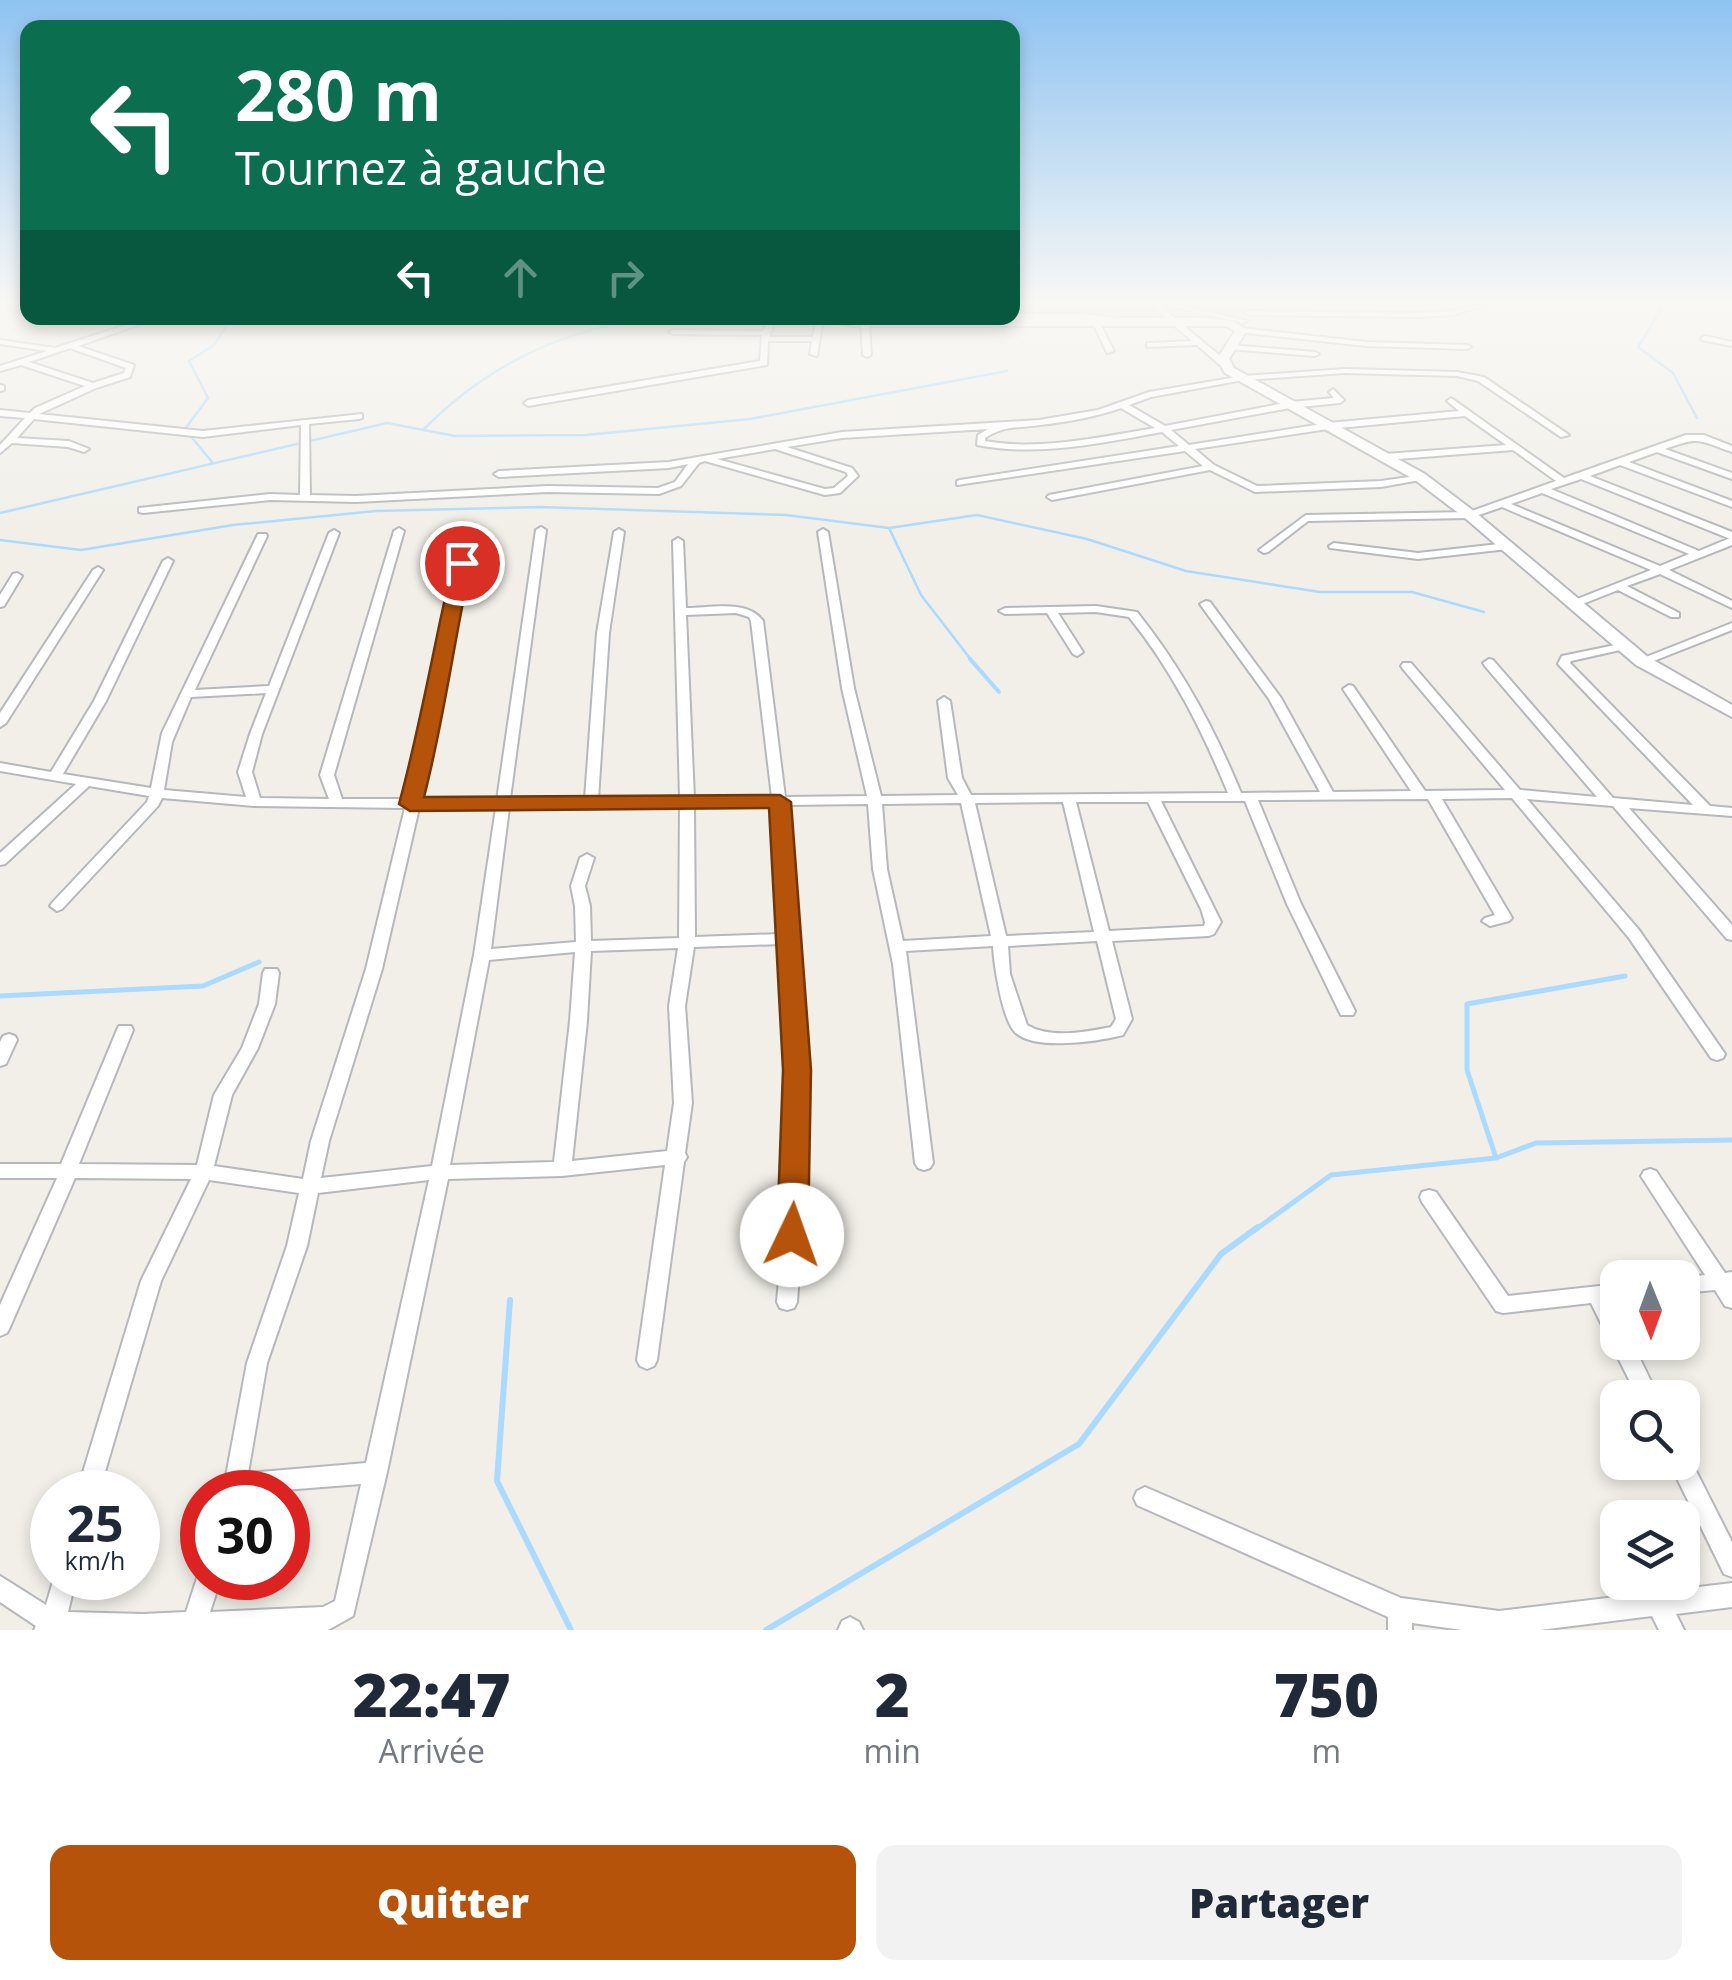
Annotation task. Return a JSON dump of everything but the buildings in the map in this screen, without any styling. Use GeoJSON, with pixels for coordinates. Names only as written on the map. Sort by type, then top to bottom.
{"type":"FeatureCollection","features":[{"type":"Feature","properties":{"kind":"street"},"geometry":{"type":"LineString","coordinates":[[78,381],[93,386]]}},
{"type":"Feature","properties":{"kind":"street"},"geometry":{"type":"LineString","coordinates":[[0,450],[38,410],[108,381]]}},
{"type":"Feature","properties":{"kind":"street"},"geometry":{"type":"LineString","coordinates":[[528,403],[661,381]]}},
{"type":"Feature","properties":{"kind":"street"},"geometry":{"type":"LineString","coordinates":[[499,474],[695,462],[773,445],[857,434],[1039,424],[1150,395],[1226,381]]}},
{"type":"Feature","properties":{"kind":"street"},"geometry":{"type":"LineString","coordinates":[[1248,381],[1420,477],[1642,660],[1732,712]]}},
{"type":"Feature","properties":{"kind":"street"},"geometry":{"type":"LineString","coordinates":[[1483,381],[1564,435]]}},
{"type":"Feature","properties":{"kind":"street"},"geometry":{"type":"LineString","coordinates":[[998,426],[981,437],[980,443],[995,447],[1035,446],[1340,400],[1332,392]]}},
{"type":"Feature","properties":{"kind":"street"},"geometry":{"type":"LineString","coordinates":[[1451,401],[1562,482]]}},
{"type":"Feature","properties":{"kind":"street"},"geometry":{"type":"LineString","coordinates":[[1123,405],[1162,428],[1210,467],[1255,489],[1381,484],[1420,477]]}},
{"type":"Feature","properties":{"kind":"street"},"geometry":{"type":"LineString","coordinates":[[0,413],[203,434],[359,416]]}},
{"type":"Feature","properties":{"kind":"street"},"geometry":{"type":"LineString","coordinates":[[960,483],[1328,426],[1465,413]]}},
{"type":"Feature","properties":{"kind":"street"},"geometry":{"type":"LineString","coordinates":[[304,422],[305,497]]}},
{"type":"Feature","properties":{"kind":"street"},"geometry":{"type":"LineString","coordinates":[[1264,550],[1306,518],[1470,515],[1696,436],[1732,448]]}},
{"type":"Feature","properties":{"kind":"street"},"geometry":{"type":"LineString","coordinates":[[0,439],[84,449]]}},
{"type":"Feature","properties":{"kind":"street"},"geometry":{"type":"LineString","coordinates":[[708,460],[825,492],[837,491],[853,476],[848,470],[773,445]]}},
{"type":"Feature","properties":{"kind":"street"},"geometry":{"type":"LineString","coordinates":[[1385,456],[1514,447]]}},
{"type":"Feature","properties":{"kind":"street"},"geometry":{"type":"LineString","coordinates":[[1660,450],[1732,476]]}},
{"type":"Feature","properties":{"kind":"street"},"geometry":{"type":"LineString","coordinates":[[142,510],[305,497],[368,499],[548,489],[659,490],[678,484],[695,462]]}},
{"type":"Feature","properties":{"kind":"street"},"geometry":{"type":"LineString","coordinates":[[1621,462],[1732,504]]}},
{"type":"Feature","properties":{"kind":"street"},"geometry":{"type":"LineString","coordinates":[[1052,497],[1210,467]]}},
{"type":"Feature","properties":{"kind":"street"},"geometry":{"type":"LineString","coordinates":[[1582,476],[1732,538]]}},
{"type":"Feature","properties":{"kind":"street"},"geometry":{"type":"LineString","coordinates":[[1544,490],[1698,554]]}},
{"type":"Feature","properties":{"kind":"street"},"geometry":{"type":"LineString","coordinates":[[1504,504],[1663,571],[1732,605]]}},
{"type":"Feature","properties":{"kind":"street"},"geometry":{"type":"LineString","coordinates":[[239,1470],[258,1363],[296,1246],[307,1187],[374,970],[428,738],[468,528]]}},
{"type":"Feature","properties":{"kind":"street"},"geometry":{"type":"LineString","coordinates":[[0,1588],[50,1626],[326,1619],[345,1608],[440,1172],[482,954],[541,530]]}},
{"type":"Feature","properties":{"kind":"street"},"geometry":{"type":"LineString","coordinates":[[337,802],[327,775],[399,531]]}},
{"type":"Feature","properties":{"kind":"street"},"geometry":{"type":"LineString","coordinates":[[591,803],[599,661],[607,586],[619,532]]}},
{"type":"Feature","properties":{"kind":"street"},"geometry":{"type":"LineString","coordinates":[[823,532],[848,688],[874,802],[880,869],[897,946],[924,1163]]}},
{"type":"Feature","properties":{"kind":"street"},"geometry":{"type":"LineString","coordinates":[[254,802],[245,772],[334,533]]}},
{"type":"Feature","properties":{"kind":"street"},"geometry":{"type":"LineString","coordinates":[[57,906],[153,803],[158,792],[160,753],[262,536]]}},
{"type":"Feature","properties":{"kind":"street"},"geometry":{"type":"LineString","coordinates":[[1576,603],[1663,571],[1732,538]]}},
{"type":"Feature","properties":{"kind":"street"},"geometry":{"type":"LineString","coordinates":[[647,1360],[678,1157],[682,1103],[677,1006],[687,942],[687,802],[678,541]]}},
{"type":"Feature","properties":{"kind":"street"},"geometry":{"type":"LineString","coordinates":[[1334,546],[1418,556],[1508,546]]}},
{"type":"Feature","properties":{"kind":"street"},"geometry":{"type":"LineString","coordinates":[[56,775],[100,701],[168,561]]}},
{"type":"Feature","properties":{"kind":"street"},"geometry":{"type":"LineString","coordinates":[[0,723],[98,570]]}},
{"type":"Feature","properties":{"kind":"street"},"geometry":{"type":"LineString","coordinates":[[1,599],[17,576]]}},
{"type":"Feature","properties":{"kind":"street"},"geometry":{"type":"LineString","coordinates":[[1620,586],[1674,615]]}},
{"type":"Feature","properties":{"kind":"street"},"geometry":{"type":"LineString","coordinates":[[1206,604],[1275,698],[1311,757],[1328,794]]}},
{"type":"Feature","properties":{"kind":"street"},"geometry":{"type":"LineString","coordinates":[[682,612],[737,610],[757,620],[780,802],[797,1070],[795,1202],[787,1302]]}},
{"type":"Feature","properties":{"kind":"street"},"geometry":{"type":"LineString","coordinates":[[1004,611],[1112,610],[1133,614],[1169,664],[1210,734],[1347,1011]]}},
{"type":"Feature","properties":{"kind":"street"},"geometry":{"type":"LineString","coordinates":[[1052,611],[1077,652]]}},
{"type":"Feature","properties":{"kind":"street"},"geometry":{"type":"LineString","coordinates":[[1642,660],[1732,626]]}},
{"type":"Feature","properties":{"kind":"street"},"geometry":{"type":"LineString","coordinates":[[1625,646],[1575,656],[1564,664],[1706,810]]}},
{"type":"Feature","properties":{"kind":"street"},"geometry":{"type":"LineString","coordinates":[[1489,663],[1732,935]]}},
{"type":"Feature","properties":{"kind":"street"},"geometry":{"type":"LineString","coordinates":[[1407,666],[1634,934],[1717,1054]]}},
{"type":"Feature","properties":{"kind":"street"},"geometry":{"type":"LineString","coordinates":[[188,694],[274,689]]}},
{"type":"Feature","properties":{"kind":"street"},"geometry":{"type":"LineString","coordinates":[[1349,689],[1426,794],[1504,918],[1490,921]]}},
{"type":"Feature","properties":{"kind":"street"},"geometry":{"type":"LineString","coordinates":[[944,702],[956,778],[967,800],[1000,942],[1002,974],[1025,1034],[1104,1035],[1117,1031],[1124,1018],[1109,973],[1104,933],[1069,800]]}},
{"type":"Feature","properties":{"kind":"street"},"geometry":{"type":"LineString","coordinates":[[0,766],[181,797],[254,802],[874,802],[1242,794],[1516,794],[1730,813]]}},
{"type":"Feature","properties":{"kind":"street"},"geometry":{"type":"LineString","coordinates":[[0,862],[88,780]]}},
{"type":"Feature","properties":{"kind":"street"},"geometry":{"type":"LineString","coordinates":[[897,946],[1104,933],[1200,932],[1212,927],[1208,909],[1152,796]]}},
{"type":"Feature","properties":{"kind":"street"},"geometry":{"type":"LineString","coordinates":[[562,1168],[584,946],[582,894],[578,886],[587,858]]}},
{"type":"Feature","properties":{"kind":"street"},"geometry":{"type":"LineString","coordinates":[[482,954],[787,938]]}},
{"type":"Feature","properties":{"kind":"street"},"geometry":{"type":"LineString","coordinates":[[95,1470],[151,1281],[204,1172],[223,1096],[250,1048],[272,973]]}},
{"type":"Feature","properties":{"kind":"street"},"geometry":{"type":"LineString","coordinates":[[0,1328],[69,1172],[125,1030]]}},
{"type":"Feature","properties":{"kind":"street"},"geometry":{"type":"LineString","coordinates":[[0,1060],[9,1040]]}},
{"type":"Feature","properties":{"kind":"street"},"geometry":{"type":"LineString","coordinates":[[0,1171],[204,1172],[307,1187],[440,1172],[562,1168],[678,1157]]}},
{"type":"Feature","properties":{"kind":"street"},"geometry":{"type":"LineString","coordinates":[[1650,1176],[1726,1280],[1732,1300]]}},
{"type":"Feature","properties":{"kind":"street"},"geometry":{"type":"LineString","coordinates":[[1428,1197],[1502,1305],[1600,1294]]}},
{"type":"Feature","properties":{"kind":"street"},"geometry":{"type":"LineString","coordinates":[[1700,1283],[1726,1280]]}},
{"type":"Feature","properties":{"kind":"street"},"geometry":{"type":"LineString","coordinates":[[1596,1294],[1600,1302]]}},
{"type":"Feature","properties":{"kind":"street"},"geometry":{"type":"LineString","coordinates":[[310,1480],[376,1472]]}},
{"type":"Feature","properties":{"kind":"street"},"geometry":{"type":"LineString","coordinates":[[1689,1480],[1732,1566]]}},
{"type":"Feature","properties":{"kind":"street"},"geometry":{"type":"LineString","coordinates":[[1146,1498],[1400,1620],[1501,1627],[1732,1595]]}},
{"type":"Feature","properties":{"kind":"street"},"geometry":{"type":"LineString","coordinates":[[50,1626],[58,1600]]}},
{"type":"Feature","properties":{"kind":"street"},"geometry":{"type":"LineString","coordinates":[[195,1622],[202,1600]]}},
{"type":"Feature","properties":{"kind":"street"},"geometry":{"type":"LineString","coordinates":[[1658,1604],[1672,1630]]}},
{"type":"Feature","properties":{"kind":"waterway"},"geometry":{"type":"LineString","coordinates":[[199,381],[208,398],[185,429],[212,462]]}},
{"type":"Feature","properties":{"kind":"waterway"},"geometry":{"type":"LineString","coordinates":[[423,430],[482,381]]}},
{"type":"Feature","properties":{"kind":"waterway"},"geometry":{"type":"LineString","coordinates":[[423,430],[455,436],[586,435],[750,419],[953,381]]}},
{"type":"Feature","properties":{"kind":"waterway"},"geometry":{"type":"LineString","coordinates":[[1677,381],[1697,418]]}},
{"type":"Feature","properties":{"kind":"waterway"},"geometry":{"type":"LineString","coordinates":[[0,513],[387,423],[423,430]]}},
{"type":"Feature","properties":{"kind":"waterway"},"geometry":{"type":"LineString","coordinates":[[0,540],[81,550],[233,525],[376,511],[540,507],[786,515],[889,528]]}},
{"type":"Feature","properties":{"kind":"waterway"},"geometry":{"type":"LineString","coordinates":[[889,528],[977,515],[1087,539],[1186,571],[1320,592],[1412,592],[1484,612]]}},
{"type":"Feature","properties":{"kind":"waterway"},"geometry":{"type":"LineString","coordinates":[[889,528],[921,595],[972,661]]}},
{"type":"Feature","properties":{"kind":"waterway"},"geometry":{"type":"LineString","coordinates":[[970,659],[999,692]]}},
{"type":"Feature","properties":{"kind":"waterway"},"geometry":{"type":"LineString","coordinates":[[0,996],[203,986],[259,962]]}},
{"type":"Feature","properties":{"kind":"waterway"},"geometry":{"type":"LineString","coordinates":[[1496,1158],[1467,1070],[1467,1004],[1625,976]]}},
{"type":"Feature","properties":{"kind":"waterway"},"geometry":{"type":"LineString","coordinates":[[1496,1158],[1536,1143],[1732,1140]]}},
{"type":"Feature","properties":{"kind":"waterway"},"geometry":{"type":"LineString","coordinates":[[1255,1230],[1331,1175],[1496,1158]]}},
{"type":"Feature","properties":{"kind":"waterway"},"geometry":{"type":"LineString","coordinates":[[766,1630],[1079,1444],[1221,1254],[1258,1227]]}},
{"type":"Feature","properties":{"kind":"waterway"},"geometry":{"type":"LineString","coordinates":[[510,1300],[497,1481],[571,1630]]}},
{"type":"Feature","properties":{"kind":"route"},"geometry":{"type":"LineString","coordinates":[[462,563],[428,738],[410,804],[780,802],[797,1070],[792,1235]]}}]}
